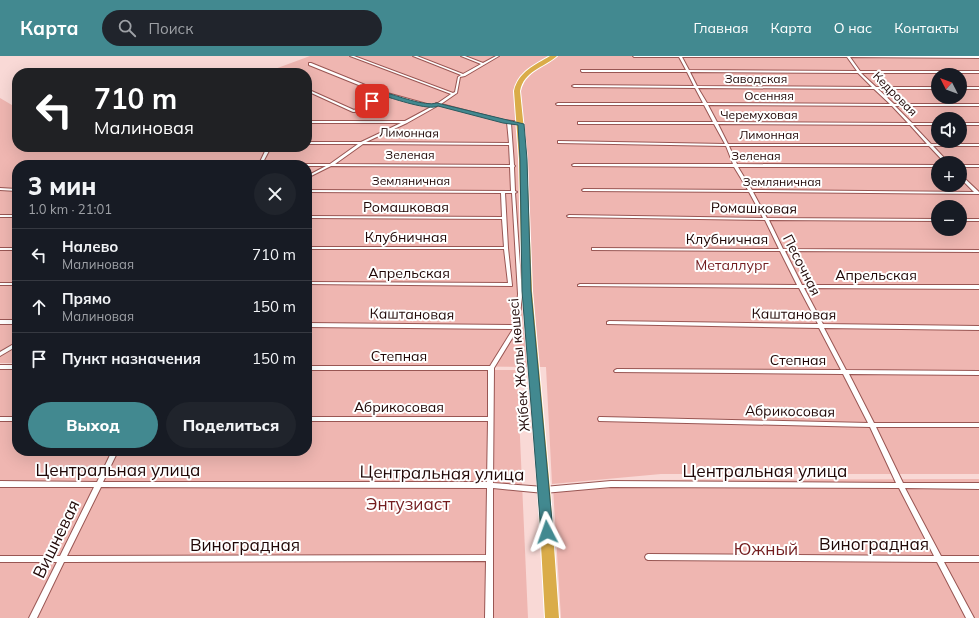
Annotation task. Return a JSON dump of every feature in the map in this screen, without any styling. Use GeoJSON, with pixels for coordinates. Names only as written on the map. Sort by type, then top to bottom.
{"type":"FeatureCollection","features":[{"type":"Feature","properties":{"kind":"highway","name":"Жібек Жолы көшесі"},"geometry":{"type":"LineString","coordinates":[[552,618],[544,490],[527,291],[523,159],[518,84],[521,78],[554,56]]}},
{"type":"Feature","properties":{"kind":"street"},"geometry":{"type":"LineString","coordinates":[[351,56],[452,94]]}},
{"type":"Feature","properties":{"kind":"street"},"geometry":{"type":"LineString","coordinates":[[414,56],[464,75]]}},
{"type":"Feature","properties":{"kind":"street"},"geometry":{"type":"LineString","coordinates":[[462,56],[484,64]]}},
{"type":"Feature","properties":{"kind":"street"},"geometry":{"type":"LineString","coordinates":[[312,174],[331,165],[364,142],[436,106],[456,92],[459,77],[498,56]]}},
{"type":"Feature","properties":{"kind":"street"},"geometry":{"type":"LineString","coordinates":[[634,56],[979,57]]}},
{"type":"Feature","properties":{"kind":"street","name":"Песочная"},"geometry":{"type":"LineString","coordinates":[[680,57],[727,144],[736,166],[766,219],[872,425],[901,486],[970,618]]}},
{"type":"Feature","properties":{"kind":"street","name":"Кедровая"},"geometry":{"type":"LineString","coordinates":[[847,57],[860,73],[931,145]]}},
{"type":"Feature","properties":{"kind":"street"},"geometry":{"type":"LineString","coordinates":[[310,64],[383,94],[521,124]]}},
{"type":"Feature","properties":{"kind":"street"},"geometry":{"type":"LineString","coordinates":[[582,71],[860,73],[979,72]]}},
{"type":"Feature","properties":{"kind":"street","name":"Заводская"},"geometry":{"type":"LineString","coordinates":[[574,86],[697,88],[931,88]]}},
{"type":"Feature","properties":{"kind":"street"},"geometry":{"type":"LineString","coordinates":[[967,88],[979,88]]}},
{"type":"Feature","properties":{"kind":"street"},"geometry":{"type":"LineString","coordinates":[[312,92],[354,111],[383,94]]}},
{"type":"Feature","properties":{"kind":"street","name":"Осенняя"},"geometry":{"type":"LineString","coordinates":[[558,104],[979,105]]}},
{"type":"Feature","properties":{"kind":"street"},"geometry":{"type":"LineString","coordinates":[[312,122],[406,122]]}},
{"type":"Feature","properties":{"kind":"street"},"geometry":{"type":"LineString","coordinates":[[489,618],[491,368],[517,327],[520,294],[515,192],[509,122]]}},
{"type":"Feature","properties":{"kind":"street","name":"Черемуховая"},"geometry":{"type":"LineString","coordinates":[[579,123],[931,124]]}},
{"type":"Feature","properties":{"kind":"street"},"geometry":{"type":"LineString","coordinates":[[967,124],[979,124]]}},
{"type":"Feature","properties":{"kind":"street","name":"Лимонная"},"geometry":{"type":"LineString","coordinates":[[559,142],[931,145]]}},
{"type":"Feature","properties":{"kind":"street","name":"Лимонная"},"geometry":{"type":"LineString","coordinates":[[312,143],[511,144]]}},
{"type":"Feature","properties":{"kind":"street","name":"Лимонная"},"geometry":{"type":"LineString","coordinates":[[967,145],[979,145]]}},
{"type":"Feature","properties":{"kind":"street","name":"Кедровая"},"geometry":{"type":"LineString","coordinates":[[934,148],[941,156]]}},
{"type":"Feature","properties":{"kind":"street","name":"Зеленая"},"geometry":{"type":"LineString","coordinates":[[312,165],[513,166]]}},
{"type":"Feature","properties":{"kind":"street","name":"Зеленая"},"geometry":{"type":"LineString","coordinates":[[574,165],[931,166]]}},
{"type":"Feature","properties":{"kind":"street"},"geometry":{"type":"LineString","coordinates":[[967,166],[979,166]]}},
{"type":"Feature","properties":{"kind":"street"},"geometry":{"type":"LineString","coordinates":[[967,182],[979,193]]}},
{"type":"Feature","properties":{"kind":"street"},"geometry":{"type":"LineString","coordinates":[[0,190],[12,190]]}},
{"type":"Feature","properties":{"kind":"street","name":"Земляничная"},"geometry":{"type":"LineString","coordinates":[[584,190],[979,193]]}},
{"type":"Feature","properties":{"kind":"street","name":"Земляничная"},"geometry":{"type":"LineString","coordinates":[[312,191],[515,192]]}},
{"type":"Feature","properties":{"kind":"street"},"geometry":{"type":"LineString","coordinates":[[503,192],[506,248]]}},
{"type":"Feature","properties":{"kind":"street"},"geometry":{"type":"LineString","coordinates":[[0,216],[12,216]]}},
{"type":"Feature","properties":{"kind":"street","name":"Ромашковая"},"geometry":{"type":"LineString","coordinates":[[570,216],[931,220]]}},
{"type":"Feature","properties":{"kind":"street","name":"Ромашковая"},"geometry":{"type":"LineString","coordinates":[[312,217],[505,218]]}},
{"type":"Feature","properties":{"kind":"street"},"geometry":{"type":"LineString","coordinates":[[967,220],[979,220]]}},
{"type":"Feature","properties":{"kind":"street","name":"Клубничная"},"geometry":{"type":"LineString","coordinates":[[312,248],[506,248]]}},
{"type":"Feature","properties":{"kind":"street","name":"Апрельская"},"geometry":{"type":"LineString","coordinates":[[312,284],[510,285],[506,248]]}},
{"type":"Feature","properties":{"kind":"street"},"geometry":{"type":"LineString","coordinates":[[0,249],[12,249]]}},
{"type":"Feature","properties":{"kind":"street","name":"Клубничная"},"geometry":{"type":"LineString","coordinates":[[594,249],[979,251]]}},
{"type":"Feature","properties":{"kind":"street"},"geometry":{"type":"LineString","coordinates":[[0,284],[12,284]]}},
{"type":"Feature","properties":{"kind":"street","name":"Апрельская"},"geometry":{"type":"LineString","coordinates":[[580,285],[979,287]]}},
{"type":"Feature","properties":{"kind":"street"},"geometry":{"type":"LineString","coordinates":[[0,322],[12,322]]}},
{"type":"Feature","properties":{"kind":"street","name":"Каштановая"},"geometry":{"type":"LineString","coordinates":[[609,323],[979,328]]}},
{"type":"Feature","properties":{"kind":"street","name":"Каштановая"},"geometry":{"type":"LineString","coordinates":[[312,324],[517,327]]}},
{"type":"Feature","properties":{"kind":"street"},"geometry":{"type":"LineString","coordinates":[[0,354],[12,347]]}},
{"type":"Feature","properties":{"kind":"street"},"geometry":{"type":"LineString","coordinates":[[0,367],[12,367]]}},
{"type":"Feature","properties":{"kind":"street","name":"Степная"},"geometry":{"type":"LineString","coordinates":[[312,368],[491,368]]}},
{"type":"Feature","properties":{"kind":"street","name":"Степная"},"geometry":{"type":"LineString","coordinates":[[617,371],[979,373]]}},
{"type":"Feature","properties":{"kind":"street"},"geometry":{"type":"LineString","coordinates":[[0,419],[12,419]]}},
{"type":"Feature","properties":{"kind":"street","name":"Абрикосовая"},"geometry":{"type":"LineString","coordinates":[[312,419],[491,419]]}},
{"type":"Feature","properties":{"kind":"street","name":"Абрикосовая"},"geometry":{"type":"LineString","coordinates":[[601,419],[872,425],[979,425]]}},
{"type":"Feature","properties":{"kind":"street","name":"Вишневая"},"geometry":{"type":"LineString","coordinates":[[33,618],[113,456]]}},
{"type":"Feature","properties":{"kind":"street","name":"Центральная улица"},"geometry":{"type":"LineString","coordinates":[[0,484],[490,485],[544,490],[611,484],[979,486]]}},
{"type":"Feature","properties":{"kind":"street","name":"Виноградная"},"geometry":{"type":"LineString","coordinates":[[648,557],[979,559]]}},
{"type":"Feature","properties":{"kind":"street","name":"Виноградная"},"geometry":{"type":"LineString","coordinates":[[0,560],[489,558]]}},
{"type":"Feature","properties":{"kind":"green space","name":"Металлург"},"geometry":{"type":"Polygon","coordinates":[[[310,56],[979,56],[979,474],[661,474],[552,484],[546,367],[312,365],[312,160],[12,160],[12,363],[0,363],[0,98],[12,105],[12,152],[312,152],[312,68],[278,68],[310,56]]]}},
{"type":"Feature","properties":{"kind":"green space","name":"Энтузиаст"},"geometry":{"type":"Polygon","coordinates":[[[0,368],[12,368],[12,456],[312,456],[312,370],[517,370],[528,618],[0,618],[0,368]]]}},
{"type":"Feature","properties":{"kind":"green space","name":"Южный"},"geometry":{"type":"Polygon","coordinates":[[[979,479],[979,618],[561,618],[553,487],[637,480],[979,479]]]}},
{"type":"Feature","properties":{"kind":"route"},"geometry":{"type":"LineString","coordinates":[[372,101],[383,94],[434,107],[437,104],[503,121],[521,124],[527,291],[547,532]]}}]}
